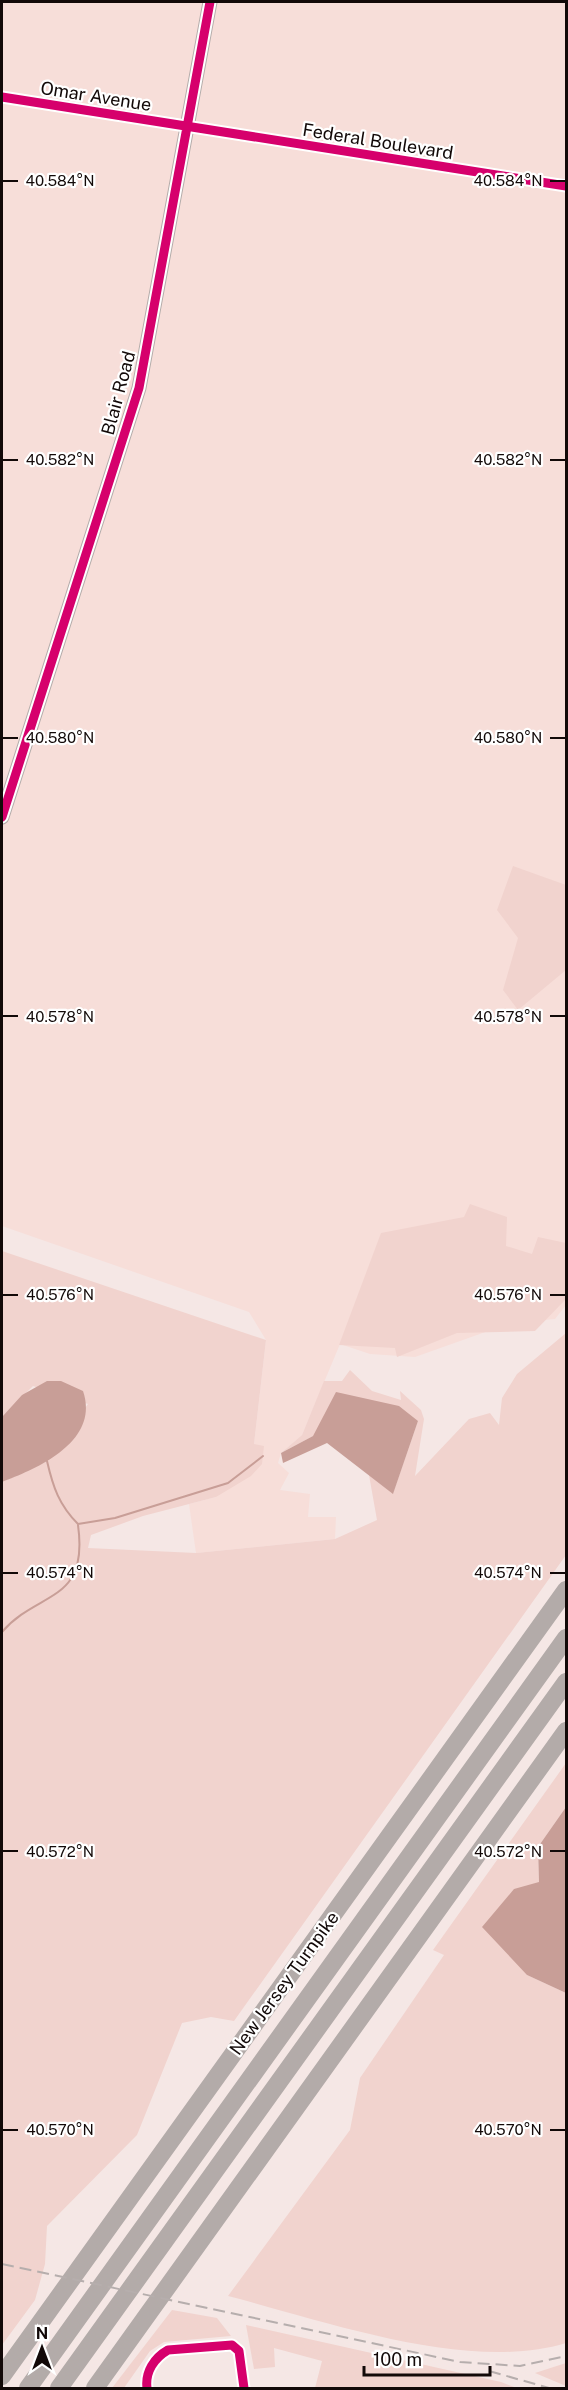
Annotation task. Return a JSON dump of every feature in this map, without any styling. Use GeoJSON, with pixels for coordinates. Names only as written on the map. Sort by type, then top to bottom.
{"type":"FeatureCollection","features":[{"type":"Feature","properties":{"kind":"highway","name":"New Jersey Turnpike"},"geometry":{"type":"LineString","coordinates":[[2,2376],[567,1590]]}},
{"type":"Feature","properties":{"kind":"highway","name":"New Jersey Turnpike"},"geometry":{"type":"LineString","coordinates":[[28,2388],[567,1638]]}},
{"type":"Feature","properties":{"kind":"highway"},"geometry":{"type":"LineString","coordinates":[[59,2388],[567,1682]]}},
{"type":"Feature","properties":{"kind":"highway"},"geometry":{"type":"LineString","coordinates":[[95,2388],[567,1731]]}},
{"type":"Feature","properties":{"kind":"street","name":"Blair Road"},"geometry":{"type":"LineString","coordinates":[[2,817],[139,388],[185,127],[210,2]]}},
{"type":"Feature","properties":{"kind":"street","name":"Omar Avenue"},"geometry":{"type":"LineString","coordinates":[[2,97],[185,127]]}},
{"type":"Feature","properties":{"kind":"street","name":"Federal Boulevard"},"geometry":{"type":"LineString","coordinates":[[185,127],[567,186]]}},
{"type":"Feature","properties":{"kind":"street"},"geometry":{"type":"LineString","coordinates":[[147,2388],[150,2368],[162,2354],[177,2348],[236,2347],[244,2388]]}},
{"type":"Feature","properties":{"kind":"shaded area"},"geometry":{"type":"Polygon","coordinates":[[[2,2],[566,2],[566,1305],[555,1319],[511,1323],[415,1357],[370,1354],[340,1344],[302,1435],[281,1453],[278,1463],[289,1473],[280,1490],[310,1494],[308,1517],[336,1517],[335,1539],[196,1553],[189,1504],[216,1497],[254,1444],[266,1340],[249,1312],[2,1226],[2,2]]]}},
{"type":"Feature","properties":{"kind":"shaded area"},"geometry":{"type":"Polygon","coordinates":[[[513,866],[566,885],[566,970],[518,1010],[503,990],[518,938],[497,910],[513,866]]]}},
{"type":"Feature","properties":{"kind":"shaded area"},"geometry":{"type":"Polygon","coordinates":[[[470,1204],[507,1217],[506,1246],[532,1254],[538,1237],[566,1243],[566,1299],[535,1331],[457,1333],[397,1357],[395,1348],[339,1345],[381,1233],[464,1217],[470,1204]]]}},
{"type":"Feature","properties":{"kind":"shaded area"},"geometry":{"type":"Polygon","coordinates":[[[2,1251],[266,1340],[254,1444],[264,1446],[262,1464],[251,1476],[216,1497],[143,1516],[91,1535],[88,1548],[196,1553],[335,1539],[377,1520],[369,1475],[393,1493],[418,1421],[313,1436],[281,1453],[302,1435],[324,1381],[342,1381],[350,1370],[372,1391],[401,1400],[400,1391],[421,1410],[424,1419],[415,1476],[469,1419],[490,1413],[499,1425],[502,1398],[517,1374],[566,1333],[566,1555],[234,2021],[211,2017],[182,2023],[137,2135],[47,2226],[45,2264],[35,2300],[2,2345],[2,1482],[47,1461],[88,1404],[33,1386],[2,1417],[2,1251]]]}},
{"type":"Feature","properties":{"kind":"shaded area"},"geometry":{"type":"Polygon","coordinates":[[[47,1381],[61,1381],[83,1391],[86,1409],[83,1424],[75,1438],[63,1450],[33,1469],[2,1482],[2,1417],[22,1395],[47,1381]]]}},
{"type":"Feature","properties":{"kind":"shaded area"},"geometry":{"type":"Polygon","coordinates":[[[336,1392],[399,1406],[418,1421],[393,1494],[327,1443],[283,1463],[281,1453],[313,1436],[336,1392]]]}},
{"type":"Feature","properties":{"kind":"shaded area"},"geometry":{"type":"Polygon","coordinates":[[[566,1763],[566,1807],[538,1847],[539,1882],[527,1975],[566,1993],[566,2343],[528,2351],[486,2352],[442,2348],[352,2330],[228,2296],[350,2130],[360,2078],[444,1955],[433,1950],[566,1763]]]}},
{"type":"Feature","properties":{"kind":"shaded area"},"geometry":{"type":"Polygon","coordinates":[[[566,1807],[566,1993],[527,1975],[482,1927],[514,1889],[539,1882],[538,1847],[566,1807]]]}},
{"type":"Feature","properties":{"kind":"shaded area"},"geometry":{"type":"Polygon","coordinates":[[[172,2310],[217,2318],[231,2336],[164,2342],[150,2351],[124,2388],[112,2388],[172,2310]]]}},
{"type":"Feature","properties":{"kind":"shaded area"},"geometry":{"type":"Polygon","coordinates":[[[246,2325],[501,2382],[517,2388],[315,2388],[322,2361],[274,2348],[275,2367],[254,2369],[246,2325]]]}},
{"type":"Feature","properties":{"kind":"shaded area"},"geometry":{"type":"Polygon","coordinates":[[[566,2363],[566,2386],[535,2373],[566,2363]]]}},
{"type":"Feature","properties":{"kind":"waterway"},"geometry":{"type":"LineString","coordinates":[[47,1461],[58,1495],[66,1510],[78,1524],[115,1518],[228,1483],[263,1456]]}},
{"type":"Feature","properties":{"kind":"waterway"},"geometry":{"type":"LineString","coordinates":[[2,1632],[16,1619],[58,1592],[68,1582],[76,1569],[79,1551],[78,1525]]}},
{"type":"Feature","properties":{"kind":"railway"},"geometry":{"type":"LineString","coordinates":[[2,2264],[460,2362],[520,2366],[566,2356]]}},
{"type":"Feature","properties":{"kind":"railway"},"geometry":{"type":"LineString","coordinates":[[489,2371],[549,2388]]}},
{"type":"Feature","properties":{"kind":"cycle path"},"geometry":{"type":"LineString","coordinates":[[2,817],[139,388],[210,2]]}},
{"type":"Feature","properties":{"kind":"cycle path"},"geometry":{"type":"LineString","coordinates":[[2,97],[566,186]]}},
{"type":"Feature","properties":{"kind":"cycle path"},"geometry":{"type":"LineString","coordinates":[[147,2388],[147,2376],[152,2366],[168,2350],[232,2345],[239,2351],[244,2388]]}}]}
